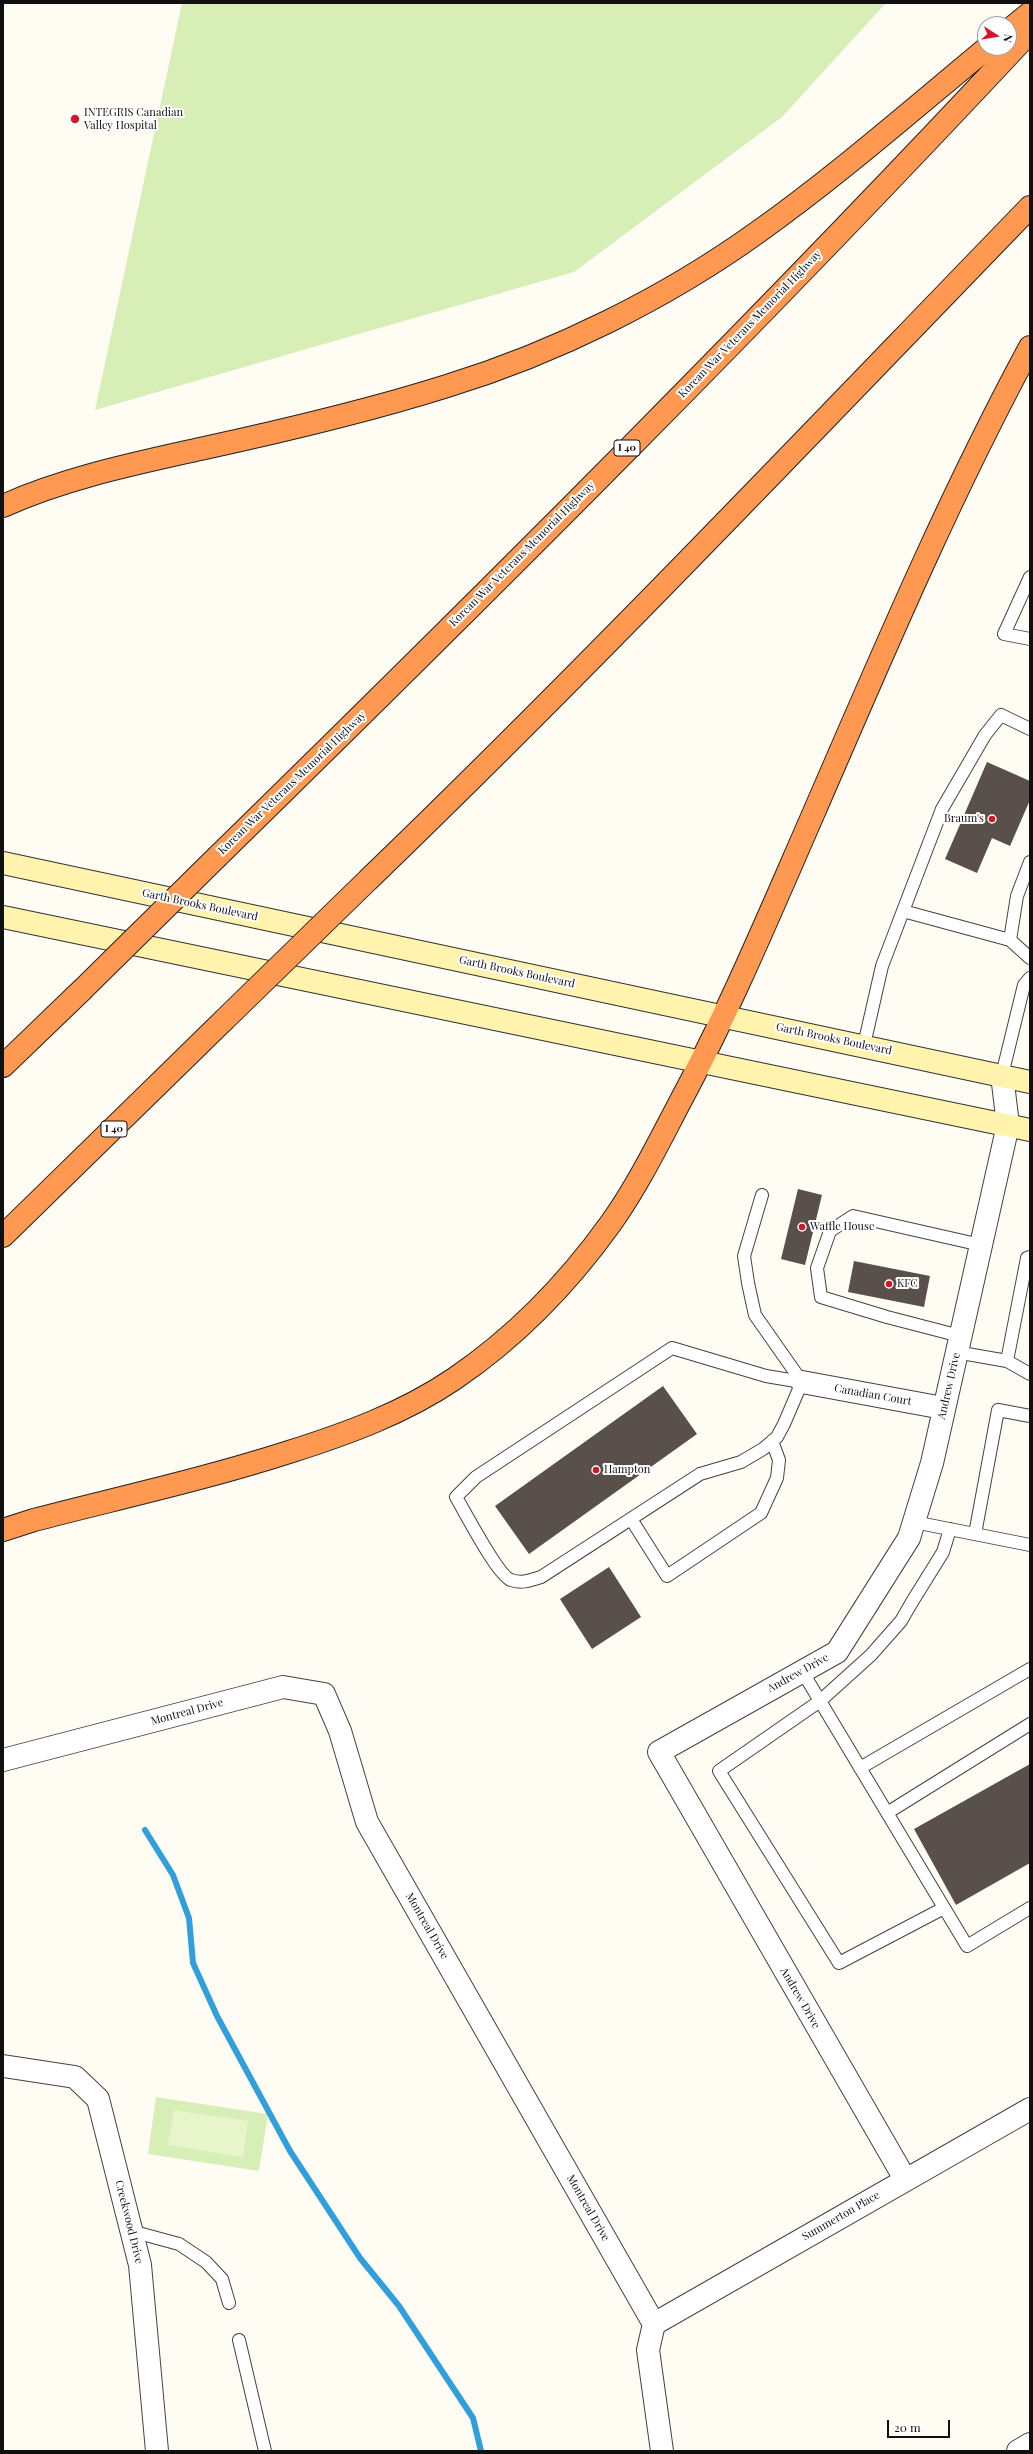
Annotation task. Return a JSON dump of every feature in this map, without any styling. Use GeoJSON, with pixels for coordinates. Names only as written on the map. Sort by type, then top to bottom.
{"type":"FeatureCollection","features":[{"type":"Feature","properties":{"kind":"highway"},"geometry":{"type":"LineString","coordinates":[[1017,24],[1030,13]]}},
{"type":"Feature","properties":{"kind":"highway","name":"Korean War Veterans Memorial Highway"},"geometry":{"type":"LineString","coordinates":[[3,1066],[372,706],[693,382],[937,132],[1030,32]]}},
{"type":"Feature","properties":{"kind":"highway"},"geometry":{"type":"LineString","coordinates":[[3,506],[56,485],[112,469],[346,416],[450,386],[525,358],[591,330],[691,276],[756,234],[813,191],[978,56]]}},
{"type":"Feature","properties":{"kind":"highway","name":"I 40"},"geometry":{"type":"LineString","coordinates":[[3,1236],[444,806],[762,484],[1030,207]]}},
{"type":"Feature","properties":{"kind":"highway"},"geometry":{"type":"LineString","coordinates":[[3,1530],[34,1520],[246,1466],[325,1441],[395,1413],[453,1380],[514,1333],[564,1283],[612,1221],[652,1154],[724,1017],[928,548],[982,436],[1030,347]]}},
{"type":"Feature","properties":{"kind":"street","name":"Garth Brooks Boulevard"},"geometry":{"type":"LineString","coordinates":[[3,863],[724,1017],[864,1045],[1030,1082]]}},
{"type":"Feature","properties":{"kind":"street"},"geometry":{"type":"LineString","coordinates":[[3,917],[700,1063],[1030,1130]]}},
{"type":"Feature","properties":{"kind":"street","name":"Andrew Drive"},"geometry":{"type":"LineString","coordinates":[[905,2179],[659,1752],[836,1652],[909,1538],[932,1463],[943,1408],[1008,1125],[1002,1075]]}},
{"type":"Feature","properties":{"kind":"street","name":"Canadian Court"},"geometry":{"type":"LineString","coordinates":[[802,1382],[943,1408]]}},
{"type":"Feature","properties":{"kind":"street","name":"Montreal Drive"},"geometry":{"type":"LineString","coordinates":[[3,1760],[283,1687],[324,1694],[340,1731],[367,1822],[654,2324]]}},
{"type":"Feature","properties":{"kind":"street","name":"Creekwood Drive"},"geometry":{"type":"LineString","coordinates":[[3,2066],[75,2077],[98,2099],[140,2265],[158,2451]]}},
{"type":"Feature","properties":{"kind":"street","name":"Summerton Place"},"geometry":{"type":"LineString","coordinates":[[654,2324],[905,2179],[1030,2109]]}},
{"type":"Feature","properties":{"kind":"street"},"geometry":{"type":"LineString","coordinates":[[654,2324],[648,2350],[662,2451]]}},
{"type":"Feature","properties":{"kind":"street"},"geometry":{"type":"LineString","coordinates":[[1018,2451],[1030,2444]]}},
{"type":"Feature","properties":{"kind":"lane"},"geometry":{"type":"LineString","coordinates":[[1030,577],[1004,634],[1030,640]]}},
{"type":"Feature","properties":{"kind":"lane"},"geometry":{"type":"LineString","coordinates":[[864,1045],[882,966],[942,809],[985,735],[1000,715],[1030,729]]}},
{"type":"Feature","properties":{"kind":"lane"},"geometry":{"type":"LineString","coordinates":[[1010,940],[1017,896],[1030,862]]}},
{"type":"Feature","properties":{"kind":"lane"},"geometry":{"type":"LineString","coordinates":[[903,911],[1010,940],[1030,958]]}},
{"type":"Feature","properties":{"kind":"lane"},"geometry":{"type":"LineString","coordinates":[[1002,1075],[1024,985],[1030,978]]}},
{"type":"Feature","properties":{"kind":"lane"},"geometry":{"type":"LineString","coordinates":[[762,1194],[744,1256],[755,1316],[802,1382]]}},
{"type":"Feature","properties":{"kind":"lane"},"geometry":{"type":"LineString","coordinates":[[981,1245],[853,1216],[830,1231],[817,1268],[821,1296],[887,1317],[1007,1361],[1030,1374]]}},
{"type":"Feature","properties":{"kind":"lane"},"geometry":{"type":"LineString","coordinates":[[1007,1361],[1027,1258],[1030,1257]]}},
{"type":"Feature","properties":{"kind":"lane"},"geometry":{"type":"LineString","coordinates":[[672,1348],[766,1376],[802,1382],[784,1424],[772,1441],[763,1450],[741,1462],[700,1474],[542,1577],[524,1582],[510,1580],[499,1570],[456,1497],[476,1476],[672,1348]]}},
{"type":"Feature","properties":{"kind":"lane"},"geometry":{"type":"LineString","coordinates":[[975,1534],[998,1410],[1030,1416]]}},
{"type":"Feature","properties":{"kind":"lane"},"geometry":{"type":"LineString","coordinates":[[631,1519],[667,1576],[761,1513],[777,1478],[779,1460],[772,1441]]}},
{"type":"Feature","properties":{"kind":"lane"},"geometry":{"type":"LineString","coordinates":[[914,1522],[1030,1545]]}},
{"type":"Feature","properties":{"kind":"lane"},"geometry":{"type":"LineString","coordinates":[[944,1908],[839,1963],[719,1771],[820,1701],[872,1655],[901,1620],[944,1552],[950,1529]]}},
{"type":"Feature","properties":{"kind":"lane"},"geometry":{"type":"LineString","coordinates":[[860,1768],[1030,1669]]}},
{"type":"Feature","properties":{"kind":"lane"},"geometry":{"type":"LineString","coordinates":[[802,1671],[967,1946],[1030,1908]]}},
{"type":"Feature","properties":{"kind":"lane"},"geometry":{"type":"LineString","coordinates":[[887,1813],[1030,1724]]}},
{"type":"Feature","properties":{"kind":"lane"},"geometry":{"type":"LineString","coordinates":[[131,2231],[179,2244],[206,2262],[222,2279],[229,2303]]}},
{"type":"Feature","properties":{"kind":"lane"},"geometry":{"type":"LineString","coordinates":[[239,2340],[265,2451]]}},
{"type":"Feature","properties":{"kind":"green space"},"geometry":{"type":"Polygon","coordinates":[[[182,3],[886,3],[782,117],[574,272],[95,410],[182,3]]]}},
{"type":"Feature","properties":{"kind":"green space"},"geometry":{"type":"Polygon","coordinates":[[[156,2097],[268,2114],[259,2171],[148,2154],[156,2097]]]}},
{"type":"Feature","properties":{"kind":"green space"},"geometry":{"type":"Polygon","coordinates":[[[174,2110],[248,2121],[243,2157],[168,2145],[174,2110]]]}},
{"type":"Feature","properties":{"kind":"building","name":"Braum's"},"geometry":{"type":"Polygon","coordinates":[[[987,762],[1030,781],[1030,800],[1010,846],[992,838],[977,873],[945,859],[987,762]]]}},
{"type":"Feature","properties":{"kind":"building","name":"Waffle House"},"geometry":{"type":"Polygon","coordinates":[[[798,1189],[822,1195],[805,1265],[781,1259],[798,1189]]]}},
{"type":"Feature","properties":{"kind":"building","name":"KFC"},"geometry":{"type":"Polygon","coordinates":[[[854,1261],[930,1276],[924,1307],[848,1292],[854,1261]]]}},
{"type":"Feature","properties":{"kind":"building","name":"Hampton"},"geometry":{"type":"Polygon","coordinates":[[[663,1386],[697,1434],[529,1554],[495,1506],[663,1386]]]}},
{"type":"Feature","properties":{"kind":"building"},"geometry":{"type":"Polygon","coordinates":[[[609,1567],[641,1617],[592,1649],[560,1599],[609,1567]]]}},
{"type":"Feature","properties":{"kind":"building"},"geometry":{"type":"Polygon","coordinates":[[[1030,1764],[1030,1863],[956,1905],[914,1829],[1030,1764]]]}},
{"type":"Feature","properties":{"kind":"waterway"},"geometry":{"type":"LineString","coordinates":[[145,1830],[173,1875],[189,1918],[193,1963],[217,2016],[290,2151],[360,2258],[399,2306],[473,2418],[481,2451]]}},
{"type":"Feature","properties":{"kind":"place","name":"INTEGRIS Canadian Valley Hospital"},"geometry":{"type":"Point","coordinates":[75,119]}},
{"type":"Feature","properties":{"kind":"place","name":"Braum's"},"geometry":{"type":"Point","coordinates":[992,819]}},
{"type":"Feature","properties":{"kind":"place","name":"Waffle House"},"geometry":{"type":"Point","coordinates":[802,1227]}},
{"type":"Feature","properties":{"kind":"place","name":"KFC"},"geometry":{"type":"Point","coordinates":[889,1284]}},
{"type":"Feature","properties":{"kind":"place","name":"Hampton"},"geometry":{"type":"Point","coordinates":[596,1470]}}]}
